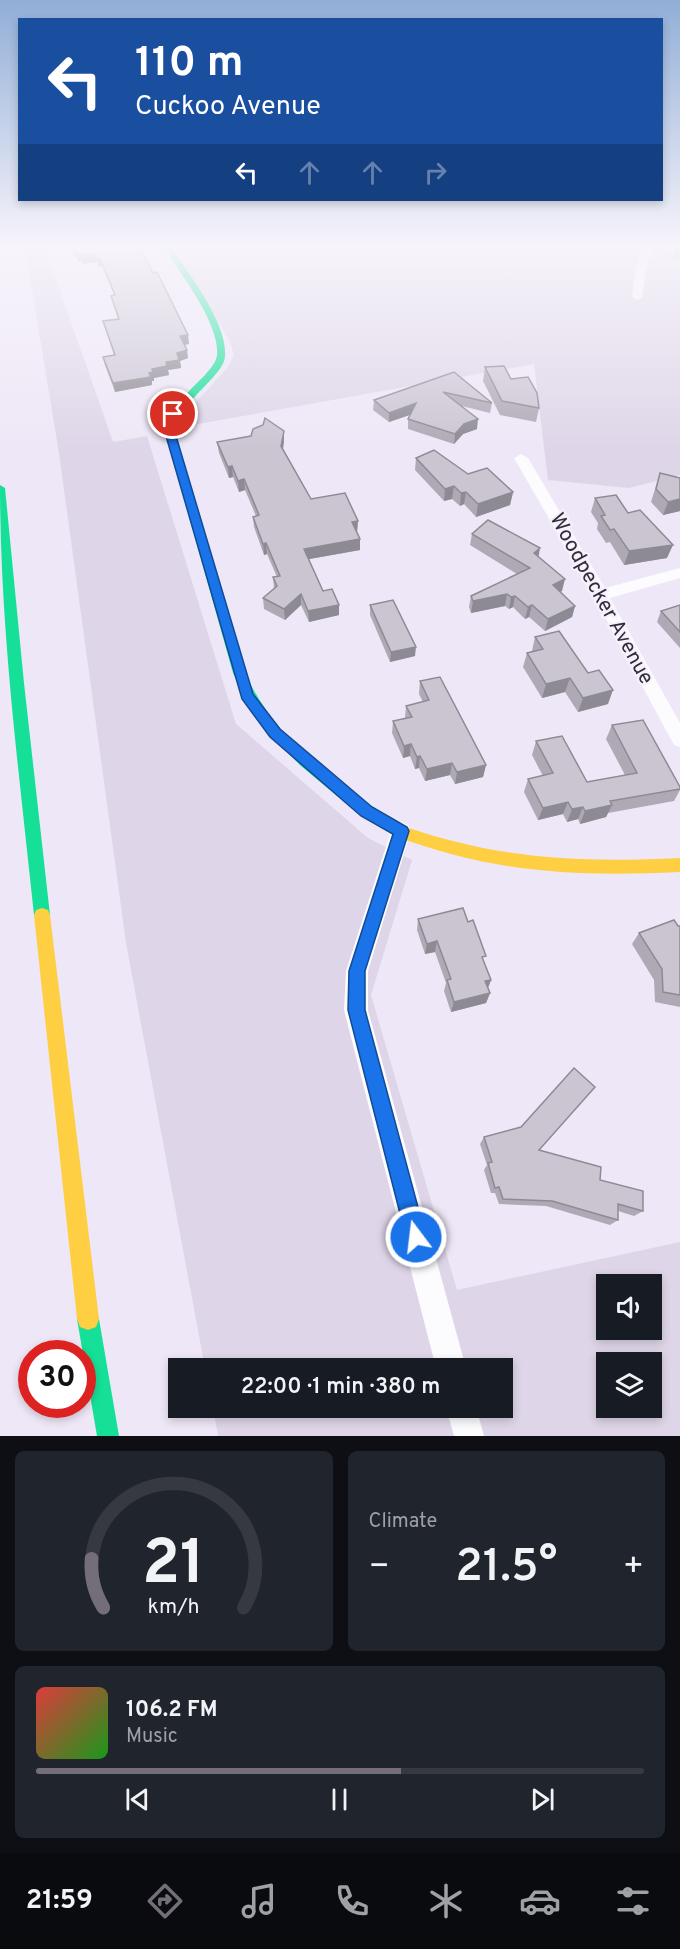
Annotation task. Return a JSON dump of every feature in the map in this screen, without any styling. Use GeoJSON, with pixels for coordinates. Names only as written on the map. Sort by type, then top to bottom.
{"type":"FeatureCollection","features":[{"type":"Feature","properties":{"kind":"main road"},"geometry":{"type":"LineString","coordinates":[[206,314],[223,350],[219,363],[173,414],[170,431],[247,695],[275,733],[367,812],[401,831],[440,844],[529,864],[578,869],[680,866]]}},
{"type":"Feature","properties":{"kind":"main road"},"geometry":{"type":"LineString","coordinates":[[0,488],[17,683],[83,1288],[108,1436]]}},
{"type":"Feature","properties":{"kind":"street","name":"Woodpecker Avenue"},"geometry":{"type":"LineString","coordinates":[[521,458],[601,595],[680,740]]}},
{"type":"Feature","properties":{"kind":"street"},"geometry":{"type":"LineString","coordinates":[[601,595],[680,573]]}},
{"type":"Feature","properties":{"kind":"street"},"geometry":{"type":"LineString","coordinates":[[401,831],[357,971],[356,1010],[448,1358]]}},
{"type":"Feature","properties":{"kind":"street"},"geometry":{"type":"LineString","coordinates":[[464,1418],[469,1436]]}},
{"type":"Feature","properties":{"kind":"shaded area"},"geometry":{"type":"Polygon","coordinates":[[[36,314],[68,314],[113,442],[147,436],[236,724],[368,838],[412,860],[371,995],[457,1290],[680,1242],[680,1436],[218,1436],[215,1418],[513,1418],[513,1358],[203,1358],[126,943],[59,453],[36,314]]]}},
{"type":"Feature","properties":{"kind":"shaded area"},"geometry":{"type":"Polygon","coordinates":[[[214,314],[680,314],[680,475],[629,488],[548,480],[534,364],[187,426],[177,423],[229,366],[234,355],[230,342],[214,314]]]}},
{"type":"Feature","properties":{"kind":"building"},"geometry":{"type":"Polygon","coordinates":[[[117,314],[178,314],[188,335],[180,336],[187,350],[177,353],[179,360],[166,362],[167,366],[152,369],[153,372],[149,373],[151,377],[113,383],[103,357],[115,355],[103,321],[119,319],[117,314]]]}},
{"type":"Feature","properties":{"kind":"building"},"geometry":{"type":"Polygon","coordinates":[[[504,366],[511,379],[528,377],[537,393],[539,408],[502,401],[485,367],[504,366]]]}},
{"type":"Feature","properties":{"kind":"building"},"geometry":{"type":"Polygon","coordinates":[[[454,372],[492,403],[443,392],[478,419],[464,424],[455,434],[408,419],[416,403],[389,413],[374,400],[454,372]]]}},
{"type":"Feature","properties":{"kind":"building"},"geometry":{"type":"Polygon","coordinates":[[[265,418],[284,431],[281,446],[311,499],[345,493],[358,521],[352,522],[360,539],[304,549],[323,591],[332,589],[339,605],[308,611],[301,594],[284,609],[263,598],[277,586],[273,577],[280,576],[266,543],[263,544],[253,517],[259,515],[244,479],[238,481],[232,466],[228,467],[217,442],[251,436],[253,429],[263,425],[265,418]]]}},
{"type":"Feature","properties":{"kind":"building"},"geometry":{"type":"Polygon","coordinates":[[[434,450],[468,474],[487,468],[513,492],[478,504],[466,492],[461,493],[454,486],[445,489],[416,458],[434,450]]]}},
{"type":"Feature","properties":{"kind":"building"},"geometry":{"type":"Polygon","coordinates":[[[660,473],[680,478],[680,499],[668,502],[656,489],[660,473]]]}},
{"type":"Feature","properties":{"kind":"building"},"geometry":{"type":"Polygon","coordinates":[[[616,495],[628,513],[640,510],[673,545],[629,551],[614,529],[610,530],[601,516],[605,515],[595,498],[616,495]]]}},
{"type":"Feature","properties":{"kind":"building"},"geometry":{"type":"Polygon","coordinates":[[[488,520],[540,548],[534,553],[565,579],[553,585],[575,606],[548,619],[532,605],[528,607],[515,596],[511,597],[507,594],[473,601],[471,596],[530,568],[472,534],[488,520]]]}},
{"type":"Feature","properties":{"kind":"building"},"geometry":{"type":"Polygon","coordinates":[[[393,600],[416,647],[391,652],[370,605],[393,600]]]}},
{"type":"Feature","properties":{"kind":"building"},"geometry":{"type":"Polygon","coordinates":[[[680,605],[680,632],[661,611],[680,605]]]}},
{"type":"Feature","properties":{"kind":"building"},"geometry":{"type":"Polygon","coordinates":[[[559,631],[588,673],[599,670],[613,690],[583,698],[570,678],[546,684],[527,653],[543,649],[535,637],[559,631]]]}},
{"type":"Feature","properties":{"kind":"building"},"geometry":{"type":"Polygon","coordinates":[[[440,677],[486,765],[457,772],[452,763],[427,769],[420,756],[417,757],[411,744],[404,746],[393,721],[412,717],[406,706],[429,700],[420,681],[440,677]]]}},
{"type":"Feature","properties":{"kind":"building"},"geometry":{"type":"Polygon","coordinates":[[[643,720],[680,789],[610,801],[612,805],[585,811],[583,807],[572,809],[568,802],[543,808],[528,779],[553,773],[536,741],[562,736],[587,782],[637,773],[612,725],[643,720]]]}},
{"type":"Feature","properties":{"kind":"building"},"geometry":{"type":"Polygon","coordinates":[[[463,908],[468,922],[473,920],[486,956],[482,957],[491,980],[485,981],[490,993],[454,1002],[447,980],[451,979],[437,941],[427,944],[418,919],[463,908]]]}},
{"type":"Feature","properties":{"kind":"building"},"geometry":{"type":"Polygon","coordinates":[[[674,920],[680,926],[680,995],[663,992],[662,969],[639,933],[674,920]]]}},
{"type":"Feature","properties":{"kind":"building"},"geometry":{"type":"Polygon","coordinates":[[[574,1068],[595,1087],[539,1150],[601,1167],[600,1180],[643,1191],[643,1211],[618,1204],[618,1220],[552,1201],[503,1199],[499,1187],[495,1188],[488,1163],[492,1162],[484,1137],[521,1127],[574,1068]]]}},
{"type":"Feature","properties":{"kind":"traffic: fast"},"geometry":{"type":"LineString","coordinates":[[208,314],[217,333],[221,346],[221,357],[211,374],[182,404],[170,431],[239,673],[258,709],[288,746],[364,810],[400,831]]}},
{"type":"Feature","properties":{"kind":"traffic: fast"},"geometry":{"type":"LineString","coordinates":[[0,488],[17,683],[42,915]]}},
{"type":"Feature","properties":{"kind":"traffic: fast"},"geometry":{"type":"LineString","coordinates":[[88,1319],[108,1436]]}},
{"type":"Feature","properties":{"kind":"traffic: slow"},"geometry":{"type":"LineString","coordinates":[[400,831],[468,853],[502,860],[573,867],[680,865]]}},
{"type":"Feature","properties":{"kind":"traffic: slow"},"geometry":{"type":"LineString","coordinates":[[42,915],[88,1319]]}},
{"type":"Feature","properties":{"kind":"route"},"geometry":{"type":"LineString","coordinates":[[173,414],[170,424],[171,436],[247,695],[275,733],[323,776],[367,812],[401,831],[357,971],[356,1010],[416,1237]]}}]}
